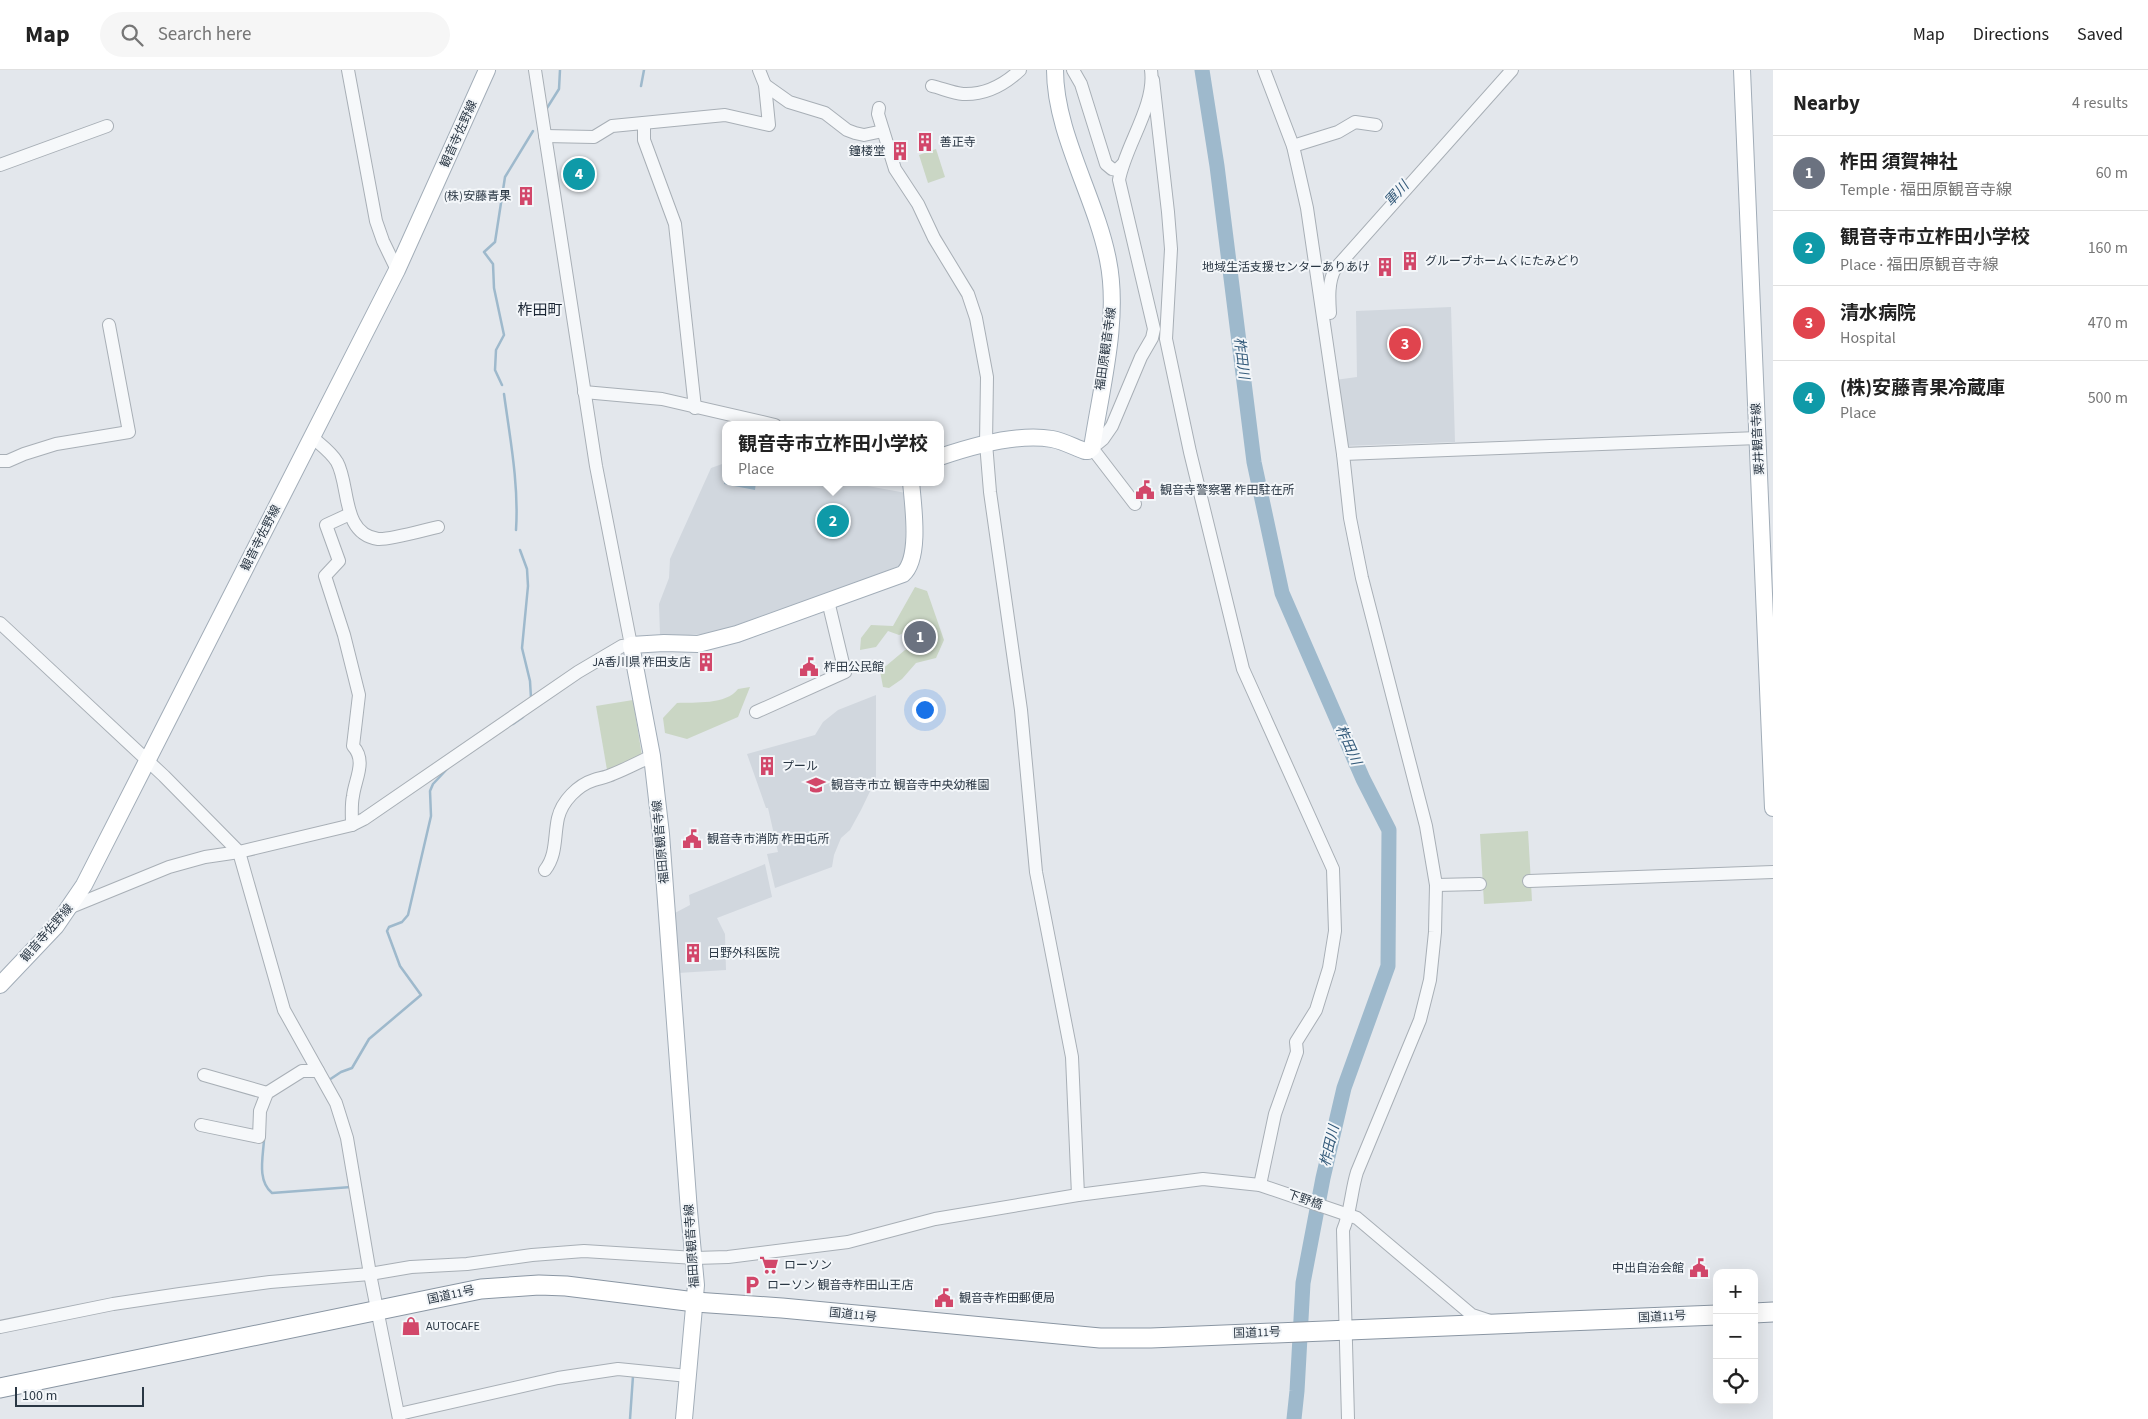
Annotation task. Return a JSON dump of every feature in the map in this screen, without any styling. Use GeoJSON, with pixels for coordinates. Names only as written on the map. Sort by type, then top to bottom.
{"type":"FeatureCollection","features":[{"type":"Feature","properties":{"kind":"highway","name":"国道11号"},"geometry":{"type":"LineString","coordinates":[[0,1388],[481,1289],[539,1285],[566,1286],[695,1302],[782,1308],[1100,1338],[1151,1338],[1713,1315]]}},
{"type":"Feature","properties":{"kind":"highway"},"geometry":{"type":"LineString","coordinates":[[1758,1313],[1773,1312]]}},
{"type":"Feature","properties":{"kind":"main road","name":"観音寺佐野線"},"geometry":{"type":"LineString","coordinates":[[0,985],[56,926],[71,907],[84,885],[397,270],[488,70]]}},
{"type":"Feature","properties":{"kind":"main road","name":"福田原観音寺線"},"geometry":{"type":"LineString","coordinates":[[1055,70],[1057,96],[1065,127],[1102,234],[1112,284],[1113,307],[1092,448]]}},
{"type":"Feature","properties":{"kind":"main road","name":"粟井観音寺線"},"geometry":{"type":"LineString","coordinates":[[1742,70],[1773,808]]}},
{"type":"Feature","properties":{"kind":"main road"},"geometry":{"type":"LineString","coordinates":[[944,456],[986,443],[1036,438],[1053,439],[1085,451],[1092,448]]}},
{"type":"Feature","properties":{"kind":"main road"},"geometry":{"type":"LineString","coordinates":[[631,645],[664,643],[698,644],[744,632],[896,578],[909,569],[914,544],[911,486]]}},
{"type":"Feature","properties":{"kind":"main road","name":"福田原観音寺線"},"geometry":{"type":"LineString","coordinates":[[631,645],[652,756],[661,834],[689,1211],[695,1258],[695,1302],[684,1419]]}},
{"type":"Feature","properties":{"kind":"street"},"geometry":{"type":"LineString","coordinates":[[348,70],[376,221],[397,270]]}},
{"type":"Feature","properties":{"kind":"street"},"geometry":{"type":"LineString","coordinates":[[71,907],[169,868],[205,857],[239,852],[352,825],[364,819],[578,672],[622,646],[631,645],[598,476],[535,70]]}},
{"type":"Feature","properties":{"kind":"street"},"geometry":{"type":"LineString","coordinates":[[545,136],[594,137],[612,126],[725,115],[769,125],[765,85],[759,70]]}},
{"type":"Feature","properties":{"kind":"street"},"geometry":{"type":"LineString","coordinates":[[932,86],[961,94],[974,93],[1000,86],[1020,70]]}},
{"type":"Feature","properties":{"kind":"street"},"geometry":{"type":"LineString","coordinates":[[1073,70],[1081,84],[1106,164],[1112,169],[1117,170],[1122,165]]}},
{"type":"Feature","properties":{"kind":"street"},"geometry":{"type":"LineString","coordinates":[[1264,70],[1293,146],[1312,243],[1343,454],[1350,518],[1362,578],[1426,826],[1436,885],[1435,932],[1428,988],[1420,1020],[1357,1172],[1351,1192],[1349,1215],[1343,1230],[1348,1419]]}},
{"type":"Feature","properties":{"kind":"street"},"geometry":{"type":"LineString","coordinates":[[1329,368],[1333,348],[1328,298],[1331,276],[1335,269],[1512,70]]}},
{"type":"Feature","properties":{"kind":"street"},"geometry":{"type":"LineString","coordinates":[[1135,504],[1092,448],[1103,440],[1112,426],[1154,330],[1119,180],[1122,165],[1140,125],[1152,75]]}},
{"type":"Feature","properties":{"kind":"street"},"geometry":{"type":"LineString","coordinates":[[1152,75],[1171,249],[1166,339],[1190,452],[1243,669],[1327,854],[1332,869],[1335,931],[1329,968],[1316,1010],[1296,1042],[1295,1059],[1275,1114],[1260,1185]]}},
{"type":"Feature","properties":{"kind":"street"},"geometry":{"type":"LineString","coordinates":[[765,85],[790,102],[826,113],[847,130],[864,135],[882,130]]}},
{"type":"Feature","properties":{"kind":"street"},"geometry":{"type":"LineString","coordinates":[[879,108],[878,114],[882,130],[896,169],[918,204],[934,238],[968,294],[976,318],[987,377],[986,443],[1002,584],[1021,710],[1036,872],[1072,1057],[1078,1195]]}},
{"type":"Feature","properties":{"kind":"street"},"geometry":{"type":"LineString","coordinates":[[1293,146],[1338,132],[1355,122],[1376,125]]}},
{"type":"Feature","properties":{"kind":"street"},"geometry":{"type":"LineString","coordinates":[[644,123],[644,140],[675,224],[695,408]]}},
{"type":"Feature","properties":{"kind":"street"},"geometry":{"type":"LineString","coordinates":[[0,165],[107,126]]}},
{"type":"Feature","properties":{"kind":"street"},"geometry":{"type":"LineString","coordinates":[[1312,243],[1331,276]]}},
{"type":"Feature","properties":{"kind":"street"},"geometry":{"type":"LineString","coordinates":[[0,461],[8,462],[24,454],[56,444],[129,432],[109,325]]}},
{"type":"Feature","properties":{"kind":"street"},"geometry":{"type":"LineString","coordinates":[[1152,338],[1166,339]]}},
{"type":"Feature","properties":{"kind":"street"},"geometry":{"type":"LineString","coordinates":[[584,392],[662,399],[756,421]]}},
{"type":"Feature","properties":{"kind":"street"},"geometry":{"type":"LineString","coordinates":[[313,438],[330,453],[338,464],[350,514],[358,528],[368,536],[380,539],[438,526]]}},
{"type":"Feature","properties":{"kind":"street"},"geometry":{"type":"LineString","coordinates":[[1343,454],[1758,438]]}},
{"type":"Feature","properties":{"kind":"street"},"geometry":{"type":"LineString","coordinates":[[350,514],[326,525],[339,561],[325,576],[344,635],[359,695],[353,746],[358,752],[361,764],[352,796],[352,825]]}},
{"type":"Feature","properties":{"kind":"street"},"geometry":{"type":"LineString","coordinates":[[756,712],[845,672],[828,601]]}},
{"type":"Feature","properties":{"kind":"street"},"geometry":{"type":"LineString","coordinates":[[0,622],[148,761],[239,852],[284,1010],[336,1102],[347,1138],[370,1274],[399,1416],[558,1378],[618,1369],[688,1376]]}},
{"type":"Feature","properties":{"kind":"street"},"geometry":{"type":"LineString","coordinates":[[545,870],[551,863],[558,817],[562,804],[579,788],[593,780],[606,777],[652,756]]}},
{"type":"Feature","properties":{"kind":"street"},"geometry":{"type":"LineString","coordinates":[[1529,881],[1773,872]]}},
{"type":"Feature","properties":{"kind":"street"},"geometry":{"type":"LineString","coordinates":[[1436,885],[1480,884]]}},
{"type":"Feature","properties":{"kind":"street"},"geometry":{"type":"LineString","coordinates":[[201,1125],[259,1137],[260,1112],[267,1092],[302,1071],[318,1071]]}},
{"type":"Feature","properties":{"kind":"street"},"geometry":{"type":"LineString","coordinates":[[204,1075],[267,1092]]}},
{"type":"Feature","properties":{"kind":"street","name":"下野橋"},"geometry":{"type":"LineString","coordinates":[[0,1327],[113,1304],[270,1282],[370,1274],[411,1267],[467,1264],[532,1255],[584,1251],[695,1258],[728,1257],[848,1242],[934,1219],[1078,1195],[1203,1179],[1260,1185],[1357,1218],[1472,1315],[1499,1324]]}},
{"type":"Feature","properties":{"kind":"shaded area"},"geometry":{"type":"Polygon","coordinates":[[[1451,307],[1455,442],[1343,446],[1335,380],[1357,377],[1356,311],[1451,307]]]}},
{"type":"Feature","properties":{"kind":"shaded area"},"geometry":{"type":"Polygon","coordinates":[[[722,464],[722,486],[868,486],[906,493],[905,556],[901,565],[714,633],[677,636],[660,635],[659,604],[669,578],[670,559],[711,468],[722,464]]]}},
{"type":"Feature","properties":{"kind":"shaded area","name":"観音寺市立 観音寺中央幼稚園"},"geometry":{"type":"Polygon","coordinates":[[[876,695],[876,779],[850,830],[841,838],[834,855],[832,867],[775,888],[767,854],[778,852],[768,808],[766,808],[747,754],[815,735],[823,722],[838,710],[876,695]]]}},
{"type":"Feature","properties":{"kind":"shaded area"},"geometry":{"type":"Polygon","coordinates":[[[765,864],[772,897],[717,918],[725,934],[726,970],[678,973],[673,914],[690,905],[689,895],[765,864]]]}},
{"type":"Feature","properties":{"kind":"green space"},"geometry":{"type":"Polygon","coordinates":[[[936,149],[945,177],[928,183],[919,155],[936,149]]]}},
{"type":"Feature","properties":{"kind":"green space"},"geometry":{"type":"Polygon","coordinates":[[[915,587],[927,591],[944,640],[936,658],[916,663],[902,679],[889,688],[883,687],[880,671],[905,650],[921,644],[928,627],[920,626],[899,635],[888,631],[876,647],[860,650],[861,638],[871,625],[893,626],[915,587]]]}},
{"type":"Feature","properties":{"kind":"green space"},"geometry":{"type":"Polygon","coordinates":[[[750,687],[738,717],[687,739],[665,733],[663,718],[677,703],[718,700],[726,698],[738,689],[750,687]]]}},
{"type":"Feature","properties":{"kind":"green space"},"geometry":{"type":"Polygon","coordinates":[[[633,700],[642,756],[607,770],[596,706],[633,700]]]}},
{"type":"Feature","properties":{"kind":"green space"},"geometry":{"type":"Polygon","coordinates":[[[1528,831],[1532,901],[1484,904],[1480,834],[1528,831]]]}},
{"type":"Feature","properties":{"kind":"water"},"geometry":{"type":"Polygon","coordinates":[[[734,486],[756,486],[755,490],[734,486]]]}},
{"type":"Feature","properties":{"kind":"waterway"},"geometry":{"type":"LineString","coordinates":[[547,108],[559,89],[560,70]]}},
{"type":"Feature","properties":{"kind":"waterway"},"geometry":{"type":"LineString","coordinates":[[641,86],[644,70]]}},
{"type":"Feature","properties":{"kind":"waterway","name":"柞田川"},"geometry":{"type":"LineString","coordinates":[[1202,70],[1217,166],[1254,462],[1282,593],[1363,779],[1389,830],[1388,966],[1344,1088],[1323,1178],[1303,1283],[1294,1419]]}},
{"type":"Feature","properties":{"kind":"waterway"},"geometry":{"type":"LineString","coordinates":[[502,385],[495,370],[496,350],[504,335],[494,288],[493,264],[484,252],[495,242],[505,177],[533,131]]}},
{"type":"Feature","properties":{"kind":"waterway"},"geometry":{"type":"LineString","coordinates":[[504,394],[515,479],[516,530]]}},
{"type":"Feature","properties":{"kind":"waterway"},"geometry":{"type":"LineString","coordinates":[[520,550],[527,569],[528,586],[522,648],[530,681],[531,698]]}},
{"type":"Feature","properties":{"kind":"waterway"},"geometry":{"type":"LineString","coordinates":[[513,724],[523,717]]}},
{"type":"Feature","properties":{"kind":"waterway"},"geometry":{"type":"LineString","coordinates":[[329,1080],[341,1072],[352,1068],[369,1039],[421,995],[400,966],[387,931],[389,927],[402,922],[408,915],[431,816],[430,791],[433,784],[448,768]]}},
{"type":"Feature","properties":{"kind":"waterway"},"geometry":{"type":"LineString","coordinates":[[264,1140],[262,1161],[264,1182],[272,1193],[351,1187]]}},
{"type":"Feature","properties":{"kind":"waterway"},"geometry":{"type":"LineString","coordinates":[[630,1419],[633,1376]]}},
{"type":"Feature","properties":{"kind":"place","name":"善正寺"},"geometry":{"type":"Point","coordinates":[925,142]}},
{"type":"Feature","properties":{"kind":"place","name":"鐘楼堂"},"geometry":{"type":"Point","coordinates":[900,151]}},
{"type":"Feature","properties":{"kind":"place","name":"(株)安藤青果冷蔵庫"},"geometry":{"type":"Point","coordinates":[579,174]}},
{"type":"Feature","properties":{"kind":"place","name":"(株)安藤青果"},"geometry":{"type":"Point","coordinates":[526,196]}},
{"type":"Feature","properties":{"kind":"place","name":"グループホームくにたみどり"},"geometry":{"type":"Point","coordinates":[1410,261]}},
{"type":"Feature","properties":{"kind":"place","name":"地域生活支援センターありあけ"},"geometry":{"type":"Point","coordinates":[1385,267]}},
{"type":"Feature","properties":{"kind":"place","name":"清水病院"},"geometry":{"type":"Point","coordinates":[1405,344]}},
{"type":"Feature","properties":{"kind":"place","name":"観音寺警察署 柞田駐在所"},"geometry":{"type":"Point","coordinates":[1145,490]}},
{"type":"Feature","properties":{"kind":"place","name":"観音寺市立柞田小学校"},"geometry":{"type":"Point","coordinates":[833,521]}},
{"type":"Feature","properties":{"kind":"place","name":"柞田 須賀神社"},"geometry":{"type":"Point","coordinates":[920,637]}},
{"type":"Feature","properties":{"kind":"place","name":"JA香川県 柞田支店"},"geometry":{"type":"Point","coordinates":[706,662]}},
{"type":"Feature","properties":{"kind":"place","name":"柞田公民館"},"geometry":{"type":"Point","coordinates":[809,667]}},
{"type":"Feature","properties":{"kind":"place","name":"プール"},"geometry":{"type":"Point","coordinates":[767,766]}},
{"type":"Feature","properties":{"kind":"place","name":"観音寺市立 観音寺中央幼稚園"},"geometry":{"type":"Point","coordinates":[816,785]}},
{"type":"Feature","properties":{"kind":"place","name":"観音寺市消防 柞田屯所"},"geometry":{"type":"Point","coordinates":[692,839]}},
{"type":"Feature","properties":{"kind":"place","name":"日野外科医院"},"geometry":{"type":"Point","coordinates":[693,953]}},
{"type":"Feature","properties":{"kind":"place","name":"ローソン"},"geometry":{"type":"Point","coordinates":[769,1265]}},
{"type":"Feature","properties":{"kind":"place","name":"中出自治会館"},"geometry":{"type":"Point","coordinates":[1699,1268]}},
{"type":"Feature","properties":{"kind":"place","name":"ローソン 観音寺柞田山王店"},"geometry":{"type":"Point","coordinates":[752,1285]}},
{"type":"Feature","properties":{"kind":"place","name":"観音寺柞田郵便局"},"geometry":{"type":"Point","coordinates":[944,1298]}},
{"type":"Feature","properties":{"kind":"place","name":"AUTOCAFE"},"geometry":{"type":"Point","coordinates":[411,1326]}},
{"type":"Feature","properties":{"kind":"district","name":"柞田町"},"geometry":{"type":"Point","coordinates":[540,310]}},
{"type":"Feature","properties":{"kind":"water label","name":"軍川"},"geometry":{"type":"Point","coordinates":[1397,194]}}]}
